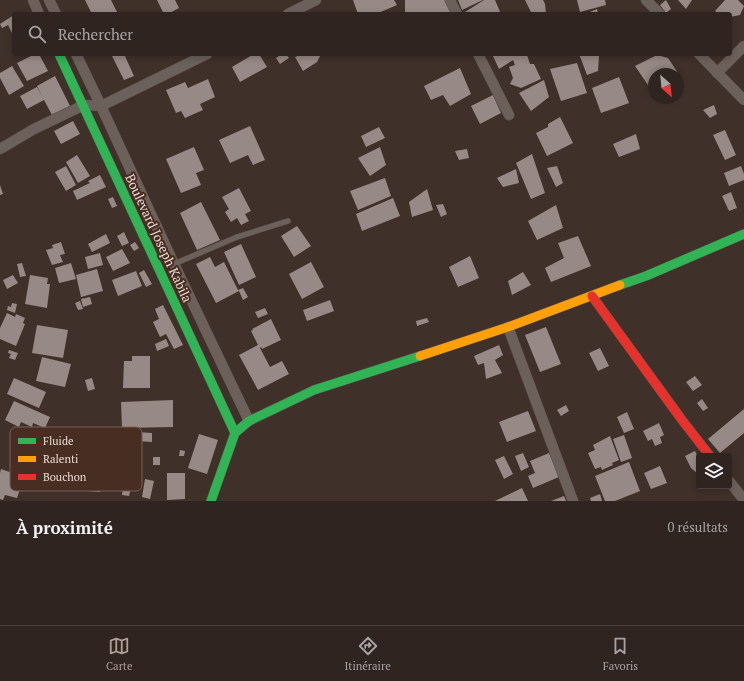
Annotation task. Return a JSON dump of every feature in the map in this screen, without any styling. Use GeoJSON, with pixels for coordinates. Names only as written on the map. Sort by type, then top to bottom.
{"type":"FeatureCollection","features":[{"type":"Feature","properties":{"kind":"street"},"geometry":{"type":"LineString","coordinates":[[33,0],[38,12]]}},
{"type":"Feature","properties":{"kind":"street"},"geometry":{"type":"LineString","coordinates":[[49,0],[55,12]]}},
{"type":"Feature","properties":{"kind":"street"},"geometry":{"type":"LineString","coordinates":[[292,12],[316,0]]}},
{"type":"Feature","properties":{"kind":"street"},"geometry":{"type":"LineString","coordinates":[[450,0],[456,12]]}},
{"type":"Feature","properties":{"kind":"street"},"geometry":{"type":"LineString","coordinates":[[646,0],[658,12]]}},
{"type":"Feature","properties":{"kind":"street"},"geometry":{"type":"LineString","coordinates":[[717,73],[744,46]]}},
{"type":"Feature","properties":{"kind":"street","name":"Boulevard Joseph Kabila"},"geometry":{"type":"LineString","coordinates":[[60,56],[235,433]]}},
{"type":"Feature","properties":{"kind":"street","name":"Boulevard Joseph Kabila"},"geometry":{"type":"LineString","coordinates":[[77,56],[174,264],[250,421]]}},
{"type":"Feature","properties":{"kind":"street"},"geometry":{"type":"LineString","coordinates":[[0,149],[34,129],[84,106],[101,106],[203,56]]}},
{"type":"Feature","properties":{"kind":"street"},"geometry":{"type":"LineString","coordinates":[[479,56],[509,114]]}},
{"type":"Feature","properties":{"kind":"street"},"geometry":{"type":"LineString","coordinates":[[701,56],[744,100]]}},
{"type":"Feature","properties":{"kind":"street"},"geometry":{"type":"LineString","coordinates":[[211,501],[235,433],[250,421],[314,390],[508,327],[646,276],[744,234]]}},
{"type":"Feature","properties":{"kind":"street"},"geometry":{"type":"LineString","coordinates":[[592,296],[708,453]]}},
{"type":"Feature","properties":{"kind":"street"},"geometry":{"type":"LineString","coordinates":[[508,327],[573,501]]}},
{"type":"Feature","properties":{"kind":"street"},"geometry":{"type":"LineString","coordinates":[[732,485],[744,500]]}},
{"type":"Feature","properties":{"kind":"lane"},"geometry":{"type":"LineString","coordinates":[[174,264],[237,237],[288,221]]}},
{"type":"Feature","properties":{"kind":"building"},"geometry":{"type":"Polygon","coordinates":[[[85,0],[111,0],[117,12],[91,12],[85,0]]]}},
{"type":"Feature","properties":{"kind":"building"},"geometry":{"type":"Polygon","coordinates":[[[157,0],[175,0],[179,8],[172,12],[163,12],[157,0]]]}},
{"type":"Feature","properties":{"kind":"building"},"geometry":{"type":"Polygon","coordinates":[[[353,0],[394,0],[397,5],[381,12],[357,12],[353,0]]]}},
{"type":"Feature","properties":{"kind":"building"},"geometry":{"type":"Polygon","coordinates":[[[405,0],[445,0],[451,12],[405,12],[405,0]]]}},
{"type":"Feature","properties":{"kind":"building"},"geometry":{"type":"Polygon","coordinates":[[[458,0],[483,0],[462,10],[458,0]]]}},
{"type":"Feature","properties":{"kind":"building"},"geometry":{"type":"Polygon","coordinates":[[[484,0],[495,0],[500,12],[465,12],[484,0]]]}},
{"type":"Feature","properties":{"kind":"building"},"geometry":{"type":"Polygon","coordinates":[[[525,0],[543,0],[546,12],[531,12],[525,0]]]}},
{"type":"Feature","properties":{"kind":"building"},"geometry":{"type":"Polygon","coordinates":[[[577,0],[605,0],[606,5],[580,12],[577,0]]]}},
{"type":"Feature","properties":{"kind":"building"},"geometry":{"type":"Polygon","coordinates":[[[666,0],[671,9],[665,12],[660,5],[666,0]]]}},
{"type":"Feature","properties":{"kind":"building"},"geometry":{"type":"Polygon","coordinates":[[[678,0],[692,0],[686,9],[678,0]]]}},
{"type":"Feature","properties":{"kind":"building"},"geometry":{"type":"Polygon","coordinates":[[[725,0],[738,0],[744,6],[740,15],[732,17],[732,12],[715,11],[725,0]]]}},
{"type":"Feature","properties":{"kind":"building"},"geometry":{"type":"Polygon","coordinates":[[[597,9],[598,12],[590,12],[597,9]]]}},
{"type":"Feature","properties":{"kind":"building"},"geometry":{"type":"Polygon","coordinates":[[[12,16],[12,33],[8,25],[2,28],[0,24],[12,16]]]}},
{"type":"Feature","properties":{"kind":"building"},"geometry":{"type":"Polygon","coordinates":[[[31,56],[40,56],[48,71],[27,81],[17,63],[31,56]]]}},
{"type":"Feature","properties":{"kind":"building"},"geometry":{"type":"Polygon","coordinates":[[[112,56],[125,56],[134,76],[124,80],[112,56]]]}},
{"type":"Feature","properties":{"kind":"building"},"geometry":{"type":"Polygon","coordinates":[[[251,56],[260,56],[267,67],[240,82],[232,67],[251,56]]]}},
{"type":"Feature","properties":{"kind":"building"},"geometry":{"type":"Polygon","coordinates":[[[279,56],[288,56],[289,58],[280,64],[276,58],[279,56]]]}},
{"type":"Feature","properties":{"kind":"building"},"geometry":{"type":"Polygon","coordinates":[[[320,56],[317,62],[303,71],[295,57],[320,56]]]}},
{"type":"Feature","properties":{"kind":"building"},"geometry":{"type":"Polygon","coordinates":[[[493,56],[527,56],[530,64],[534,64],[541,79],[521,88],[510,84],[513,78],[509,67],[515,65],[513,60],[499,69],[493,56]]]}},
{"type":"Feature","properties":{"kind":"building"},"geometry":{"type":"Polygon","coordinates":[[[580,56],[599,56],[598,71],[587,75],[580,56]]]}},
{"type":"Feature","properties":{"kind":"building"},"geometry":{"type":"Polygon","coordinates":[[[655,56],[668,58],[675,68],[648,68],[648,85],[635,66],[655,56]]]}},
{"type":"Feature","properties":{"kind":"building"},"geometry":{"type":"Polygon","coordinates":[[[577,63],[587,93],[561,101],[550,69],[577,63]]]}},
{"type":"Feature","properties":{"kind":"building"},"geometry":{"type":"Polygon","coordinates":[[[12,66],[24,86],[9,95],[0,78],[0,73],[12,66]]]}},
{"type":"Feature","properties":{"kind":"building"},"geometry":{"type":"Polygon","coordinates":[[[460,68],[471,94],[450,106],[443,95],[431,100],[424,86],[460,68]]]}},
{"type":"Feature","properties":{"kind":"building"},"geometry":{"type":"Polygon","coordinates":[[[55,76],[70,106],[52,115],[44,100],[27,109],[20,96],[37,87],[43,98],[37,86],[55,76]]]}},
{"type":"Feature","properties":{"kind":"building"},"geometry":{"type":"Polygon","coordinates":[[[619,77],[629,103],[601,113],[592,88],[619,77]]]}},
{"type":"Feature","properties":{"kind":"building"},"geometry":{"type":"Polygon","coordinates":[[[208,79],[215,97],[200,104],[203,110],[185,118],[181,111],[176,113],[166,90],[185,82],[188,88],[208,79]]]}},
{"type":"Feature","properties":{"kind":"building"},"geometry":{"type":"Polygon","coordinates":[[[544,80],[549,97],[531,111],[519,93],[544,80]]]}},
{"type":"Feature","properties":{"kind":"building"},"geometry":{"type":"Polygon","coordinates":[[[493,95],[501,113],[480,124],[471,106],[493,95]]]}},
{"type":"Feature","properties":{"kind":"building"},"geometry":{"type":"Polygon","coordinates":[[[714,105],[717,114],[710,118],[703,110],[714,105]]]}},
{"type":"Feature","properties":{"kind":"building"},"geometry":{"type":"Polygon","coordinates":[[[560,117],[573,143],[547,156],[536,133],[548,127],[548,124],[560,117]]]}},
{"type":"Feature","properties":{"kind":"building"},"geometry":{"type":"Polygon","coordinates":[[[73,121],[80,134],[61,144],[54,131],[73,121]]]}},
{"type":"Feature","properties":{"kind":"building"},"geometry":{"type":"Polygon","coordinates":[[[250,126],[265,160],[253,165],[248,155],[230,163],[219,140],[250,126]]]}},
{"type":"Feature","properties":{"kind":"building"},"geometry":{"type":"Polygon","coordinates":[[[379,127],[385,138],[366,147],[361,136],[379,127]]]}},
{"type":"Feature","properties":{"kind":"building"},"geometry":{"type":"Polygon","coordinates":[[[725,130],[736,155],[725,160],[713,135],[725,130]]]}},
{"type":"Feature","properties":{"kind":"building"},"geometry":{"type":"Polygon","coordinates":[[[636,134],[640,149],[619,157],[613,144],[636,134]]]}},
{"type":"Feature","properties":{"kind":"building"},"geometry":{"type":"Polygon","coordinates":[[[194,147],[204,170],[196,173],[201,185],[181,193],[166,159],[194,147]]]}},
{"type":"Feature","properties":{"kind":"building"},"geometry":{"type":"Polygon","coordinates":[[[380,147],[386,165],[370,176],[358,158],[380,147]]]}},
{"type":"Feature","properties":{"kind":"building"},"geometry":{"type":"Polygon","coordinates":[[[467,149],[469,158],[459,160],[455,151],[467,149]]]}},
{"type":"Feature","properties":{"kind":"building"},"geometry":{"type":"Polygon","coordinates":[[[532,154],[545,193],[531,199],[516,163],[532,154]]]}},
{"type":"Feature","properties":{"kind":"building"},"geometry":{"type":"Polygon","coordinates":[[[77,155],[90,176],[78,183],[66,162],[77,155]]]}},
{"type":"Feature","properties":{"kind":"building"},"geometry":{"type":"Polygon","coordinates":[[[66,166],[76,185],[66,191],[55,172],[66,166]]]}},
{"type":"Feature","properties":{"kind":"building"},"geometry":{"type":"Polygon","coordinates":[[[557,166],[563,183],[556,187],[547,168],[557,166]]]}},
{"type":"Feature","properties":{"kind":"building"},"geometry":{"type":"Polygon","coordinates":[[[741,166],[744,174],[744,180],[729,186],[724,173],[741,166]]]}},
{"type":"Feature","properties":{"kind":"building"},"geometry":{"type":"Polygon","coordinates":[[[516,169],[519,183],[503,187],[497,178],[516,169]]]}},
{"type":"Feature","properties":{"kind":"building"},"geometry":{"type":"Polygon","coordinates":[[[100,175],[106,187],[77,200],[73,191],[90,183],[88,181],[100,175]]]}},
{"type":"Feature","properties":{"kind":"building"},"geometry":{"type":"Polygon","coordinates":[[[385,178],[391,196],[358,210],[350,191],[385,178]]]}},
{"type":"Feature","properties":{"kind":"building"},"geometry":{"type":"Polygon","coordinates":[[[0,185],[3,194],[0,195],[0,185]]]}},
{"type":"Feature","properties":{"kind":"building"},"geometry":{"type":"Polygon","coordinates":[[[239,188],[251,211],[245,214],[249,221],[241,225],[237,218],[231,222],[225,212],[229,209],[222,197],[239,188]]]}},
{"type":"Feature","properties":{"kind":"building"},"geometry":{"type":"Polygon","coordinates":[[[427,189],[433,210],[412,217],[409,202],[427,189]]]}},
{"type":"Feature","properties":{"kind":"building"},"geometry":{"type":"Polygon","coordinates":[[[731,192],[737,208],[729,211],[722,196],[731,192]]]}},
{"type":"Feature","properties":{"kind":"building"},"geometry":{"type":"Polygon","coordinates":[[[113,197],[117,206],[112,208],[108,199],[113,197]]]}},
{"type":"Feature","properties":{"kind":"building"},"geometry":{"type":"Polygon","coordinates":[[[393,198],[400,216],[362,231],[356,214],[393,198]]]}},
{"type":"Feature","properties":{"kind":"building"},"geometry":{"type":"Polygon","coordinates":[[[201,202],[220,240],[197,250],[180,213],[201,202]]]}},
{"type":"Feature","properties":{"kind":"building"},"geometry":{"type":"Polygon","coordinates":[[[443,204],[447,214],[441,217],[436,205],[443,204]]]}},
{"type":"Feature","properties":{"kind":"building"},"geometry":{"type":"Polygon","coordinates":[[[556,205],[563,228],[537,240],[528,221],[556,205]]]}},
{"type":"Feature","properties":{"kind":"building"},"geometry":{"type":"Polygon","coordinates":[[[297,226],[311,246],[294,257],[281,236],[297,226]]]}},
{"type":"Feature","properties":{"kind":"building"},"geometry":{"type":"Polygon","coordinates":[[[124,232],[129,243],[122,246],[117,236],[124,232]]]}},
{"type":"Feature","properties":{"kind":"building"},"geometry":{"type":"Polygon","coordinates":[[[106,234],[110,243],[92,252],[88,244],[106,234]]]}},
{"type":"Feature","properties":{"kind":"building"},"geometry":{"type":"Polygon","coordinates":[[[578,236],[591,266],[551,282],[545,268],[564,258],[558,243],[578,236]]]}},
{"type":"Feature","properties":{"kind":"building"},"geometry":{"type":"Polygon","coordinates":[[[61,242],[65,254],[60,255],[63,262],[52,265],[46,250],[53,248],[52,245],[61,242]]]}},
{"type":"Feature","properties":{"kind":"building"},"geometry":{"type":"Polygon","coordinates":[[[135,242],[139,248],[134,251],[130,245],[135,242]]]}},
{"type":"Feature","properties":{"kind":"building"},"geometry":{"type":"Polygon","coordinates":[[[241,244],[256,277],[239,285],[224,252],[241,244]]]}},
{"type":"Feature","properties":{"kind":"building"},"geometry":{"type":"Polygon","coordinates":[[[122,249],[130,263],[113,271],[106,257],[122,249]]]}},
{"type":"Feature","properties":{"kind":"building"},"geometry":{"type":"Polygon","coordinates":[[[100,253],[103,265],[88,269],[85,257],[100,253]]]}},
{"type":"Feature","properties":{"kind":"building"},"geometry":{"type":"Polygon","coordinates":[[[470,256],[479,278],[458,287],[449,267],[470,256]]]}},
{"type":"Feature","properties":{"kind":"building"},"geometry":{"type":"Polygon","coordinates":[[[210,257],[215,267],[224,262],[238,290],[243,288],[248,297],[243,300],[239,291],[216,303],[196,264],[210,257]]]}},
{"type":"Feature","properties":{"kind":"building"},"geometry":{"type":"Polygon","coordinates":[[[311,262],[324,287],[302,299],[289,274],[311,262]]]}},
{"type":"Feature","properties":{"kind":"building"},"geometry":{"type":"Polygon","coordinates":[[[22,263],[26,276],[20,277],[17,264],[22,263]]]}},
{"type":"Feature","properties":{"kind":"building"},"geometry":{"type":"Polygon","coordinates":[[[71,263],[76,279],[59,283],[55,268],[71,263]]]}},
{"type":"Feature","properties":{"kind":"building"},"geometry":{"type":"Polygon","coordinates":[[[97,269],[103,291],[81,297],[76,275],[97,269]]]}},
{"type":"Feature","properties":{"kind":"building"},"geometry":{"type":"Polygon","coordinates":[[[144,270],[152,284],[146,287],[139,273],[144,270]]]}},
{"type":"Feature","properties":{"kind":"building"},"geometry":{"type":"Polygon","coordinates":[[[136,271],[142,286],[118,296],[112,280],[136,271]]]}},
{"type":"Feature","properties":{"kind":"building"},"geometry":{"type":"Polygon","coordinates":[[[523,272],[531,285],[512,295],[508,281],[523,272]]]}},
{"type":"Feature","properties":{"kind":"building"},"geometry":{"type":"Polygon","coordinates":[[[13,275],[18,283],[7,289],[3,280],[13,275]]]}},
{"type":"Feature","properties":{"kind":"building"},"geometry":{"type":"Polygon","coordinates":[[[30,275],[48,278],[47,284],[50,284],[47,308],[25,304],[30,275]]]}},
{"type":"Feature","properties":{"kind":"building"},"geometry":{"type":"Polygon","coordinates":[[[90,297],[92,304],[83,307],[81,299],[90,297]]]}},
{"type":"Feature","properties":{"kind":"building"},"geometry":{"type":"Polygon","coordinates":[[[330,300],[334,311],[307,321],[303,310],[330,300]]]}},
{"type":"Feature","properties":{"kind":"building"},"geometry":{"type":"Polygon","coordinates":[[[80,301],[83,309],[78,310],[75,303],[80,301]]]}},
{"type":"Feature","properties":{"kind":"building"},"geometry":{"type":"Polygon","coordinates":[[[12,303],[17,304],[15,313],[7,310],[8,306],[11,307],[12,303]]]}},
{"type":"Feature","properties":{"kind":"building"},"geometry":{"type":"Polygon","coordinates":[[[163,305],[183,345],[174,349],[166,334],[160,337],[153,322],[159,319],[155,309],[163,305]]]}},
{"type":"Feature","properties":{"kind":"building"},"geometry":{"type":"Polygon","coordinates":[[[265,308],[268,314],[258,318],[255,312],[265,308]]]}},
{"type":"Feature","properties":{"kind":"building"},"geometry":{"type":"Polygon","coordinates":[[[7,313],[15,317],[16,314],[25,318],[23,323],[25,324],[16,346],[0,339],[0,328],[7,313]]]}},
{"type":"Feature","properties":{"kind":"building"},"geometry":{"type":"Polygon","coordinates":[[[427,318],[429,322],[417,326],[416,321],[427,318]]]}},
{"type":"Feature","properties":{"kind":"building"},"geometry":{"type":"Polygon","coordinates":[[[271,319],[281,340],[262,349],[261,347],[260,348],[270,367],[282,361],[289,374],[258,390],[239,355],[258,345],[251,331],[253,330],[252,329],[271,319]]]}},
{"type":"Feature","properties":{"kind":"building"},"geometry":{"type":"Polygon","coordinates":[[[37,325],[68,330],[63,358],[32,353],[37,325]]]}},
{"type":"Feature","properties":{"kind":"building"},"geometry":{"type":"Polygon","coordinates":[[[546,327],[561,364],[540,372],[525,335],[546,327]]]}},
{"type":"Feature","properties":{"kind":"building"},"geometry":{"type":"Polygon","coordinates":[[[166,339],[169,346],[157,351],[155,344],[166,339]]]}},
{"type":"Feature","properties":{"kind":"building"},"geometry":{"type":"Polygon","coordinates":[[[499,345],[503,355],[495,360],[502,373],[486,379],[484,363],[478,365],[474,356],[499,345]]]}},
{"type":"Feature","properties":{"kind":"building"},"geometry":{"type":"Polygon","coordinates":[[[600,348],[609,366],[598,371],[589,353],[600,348]]]}},
{"type":"Feature","properties":{"kind":"building"},"geometry":{"type":"Polygon","coordinates":[[[9,350],[18,353],[15,360],[9,358],[11,354],[8,353],[9,350]]]}},
{"type":"Feature","properties":{"kind":"building"},"geometry":{"type":"Polygon","coordinates":[[[132,356],[150,356],[150,388],[123,388],[124,361],[132,361],[132,356]]]}},
{"type":"Feature","properties":{"kind":"building"},"geometry":{"type":"Polygon","coordinates":[[[42,357],[71,364],[65,387],[36,381],[42,357]]]}},
{"type":"Feature","properties":{"kind":"building"},"geometry":{"type":"Polygon","coordinates":[[[695,376],[702,385],[693,391],[686,382],[695,376]]]}},
{"type":"Feature","properties":{"kind":"building"},"geometry":{"type":"Polygon","coordinates":[[[14,378],[46,392],[39,408],[7,394],[14,378]]]}},
{"type":"Feature","properties":{"kind":"building"},"geometry":{"type":"Polygon","coordinates":[[[92,378],[95,389],[88,391],[85,380],[92,378]]]}},
{"type":"Feature","properties":{"kind":"building"},"geometry":{"type":"Polygon","coordinates":[[[702,399],[708,408],[703,411],[697,403],[702,399]]]}},
{"type":"Feature","properties":{"kind":"building"},"geometry":{"type":"Polygon","coordinates":[[[173,400],[173,427],[122,427],[121,402],[173,400]]]}},
{"type":"Feature","properties":{"kind":"building"},"geometry":{"type":"Polygon","coordinates":[[[14,401],[50,417],[45,427],[33,423],[32,427],[21,422],[19,427],[5,420],[14,401]]]}},
{"type":"Feature","properties":{"kind":"building"},"geometry":{"type":"Polygon","coordinates":[[[566,405],[569,411],[561,416],[557,410],[566,405]]]}},
{"type":"Feature","properties":{"kind":"building"},"geometry":{"type":"Polygon","coordinates":[[[744,409],[744,433],[720,453],[708,439],[744,409]]]}},
{"type":"Feature","properties":{"kind":"building"},"geometry":{"type":"Polygon","coordinates":[[[528,411],[536,431],[507,442],[499,422],[528,411]]]}},
{"type":"Feature","properties":{"kind":"building"},"geometry":{"type":"Polygon","coordinates":[[[627,412],[634,429],[624,433],[617,417],[627,412]]]}},
{"type":"Feature","properties":{"kind":"building"},"geometry":{"type":"Polygon","coordinates":[[[659,423],[664,435],[660,437],[662,443],[655,446],[652,439],[648,441],[643,431],[659,423]]]}},
{"type":"Feature","properties":{"kind":"building"},"geometry":{"type":"Polygon","coordinates":[[[142,432],[152,433],[152,442],[142,441],[142,432]]]}},
{"type":"Feature","properties":{"kind":"building"},"geometry":{"type":"Polygon","coordinates":[[[199,434],[218,440],[207,474],[188,468],[199,434]]]}},
{"type":"Feature","properties":{"kind":"building"},"geometry":{"type":"Polygon","coordinates":[[[624,435],[632,458],[621,462],[613,439],[624,435]]]}},
{"type":"Feature","properties":{"kind":"building"},"geometry":{"type":"Polygon","coordinates":[[[610,436],[619,460],[612,463],[613,465],[602,470],[601,467],[595,469],[588,453],[595,450],[593,445],[610,436]]]}},
{"type":"Feature","properties":{"kind":"building"},"geometry":{"type":"Polygon","coordinates":[[[180,450],[185,451],[184,456],[179,456],[180,450]]]}},
{"type":"Feature","properties":{"kind":"building"},"geometry":{"type":"Polygon","coordinates":[[[695,451],[696,472],[691,468],[685,456],[695,451]]]}},
{"type":"Feature","properties":{"kind":"building"},"geometry":{"type":"Polygon","coordinates":[[[523,453],[529,467],[521,471],[515,456],[523,453]]]}},
{"type":"Feature","properties":{"kind":"building"},"geometry":{"type":"Polygon","coordinates":[[[549,453],[559,477],[533,488],[528,476],[535,473],[530,461],[549,453]]]}},
{"type":"Feature","properties":{"kind":"building"},"geometry":{"type":"Polygon","coordinates":[[[504,456],[513,474],[504,479],[495,460],[504,456]]]}},
{"type":"Feature","properties":{"kind":"building"},"geometry":{"type":"Polygon","coordinates":[[[153,457],[160,457],[160,465],[153,465],[153,457]]]}},
{"type":"Feature","properties":{"kind":"building"},"geometry":{"type":"Polygon","coordinates":[[[629,462],[640,491],[615,501],[605,501],[595,476],[629,462]]]}},
{"type":"Feature","properties":{"kind":"building"},"geometry":{"type":"Polygon","coordinates":[[[660,466],[667,483],[651,489],[644,473],[660,466]]]}},
{"type":"Feature","properties":{"kind":"building"},"geometry":{"type":"Polygon","coordinates":[[[1,469],[10,472],[10,491],[19,491],[17,498],[5,495],[3,500],[0,499],[1,469]]]}},
{"type":"Feature","properties":{"kind":"building"},"geometry":{"type":"Polygon","coordinates":[[[167,473],[185,473],[185,499],[167,500],[167,473]]]}},
{"type":"Feature","properties":{"kind":"building"},"geometry":{"type":"Polygon","coordinates":[[[145,479],[154,481],[150,499],[142,497],[145,479]]]}},
{"type":"Feature","properties":{"kind":"building"},"geometry":{"type":"Polygon","coordinates":[[[522,488],[528,501],[495,501],[522,488]]]}},
{"type":"Feature","properties":{"kind":"building"},"geometry":{"type":"Polygon","coordinates":[[[122,491],[130,491],[129,496],[122,495],[122,491]]]}},
{"type":"Feature","properties":{"kind":"building"},"geometry":{"type":"Polygon","coordinates":[[[600,494],[602,501],[591,501],[590,498],[600,494]]]}},
{"type":"Feature","properties":{"kind":"building"},"geometry":{"type":"Polygon","coordinates":[[[564,496],[566,501],[551,501],[564,496]]]}},
{"type":"Feature","properties":{"kind":"traffic: fast"},"geometry":{"type":"LineString","coordinates":[[60,56],[235,433]]}},
{"type":"Feature","properties":{"kind":"traffic: fast"},"geometry":{"type":"LineString","coordinates":[[620,285],[646,276],[744,234]]}},
{"type":"Feature","properties":{"kind":"traffic: fast"},"geometry":{"type":"LineString","coordinates":[[211,501],[235,433],[249,421],[314,390],[420,356]]}},
{"type":"Feature","properties":{"kind":"traffic: slow"},"geometry":{"type":"LineString","coordinates":[[420,356],[508,327],[620,285]]}},
{"type":"Feature","properties":{"kind":"traffic: jam"},"geometry":{"type":"LineString","coordinates":[[592,296],[708,453]]}}]}
